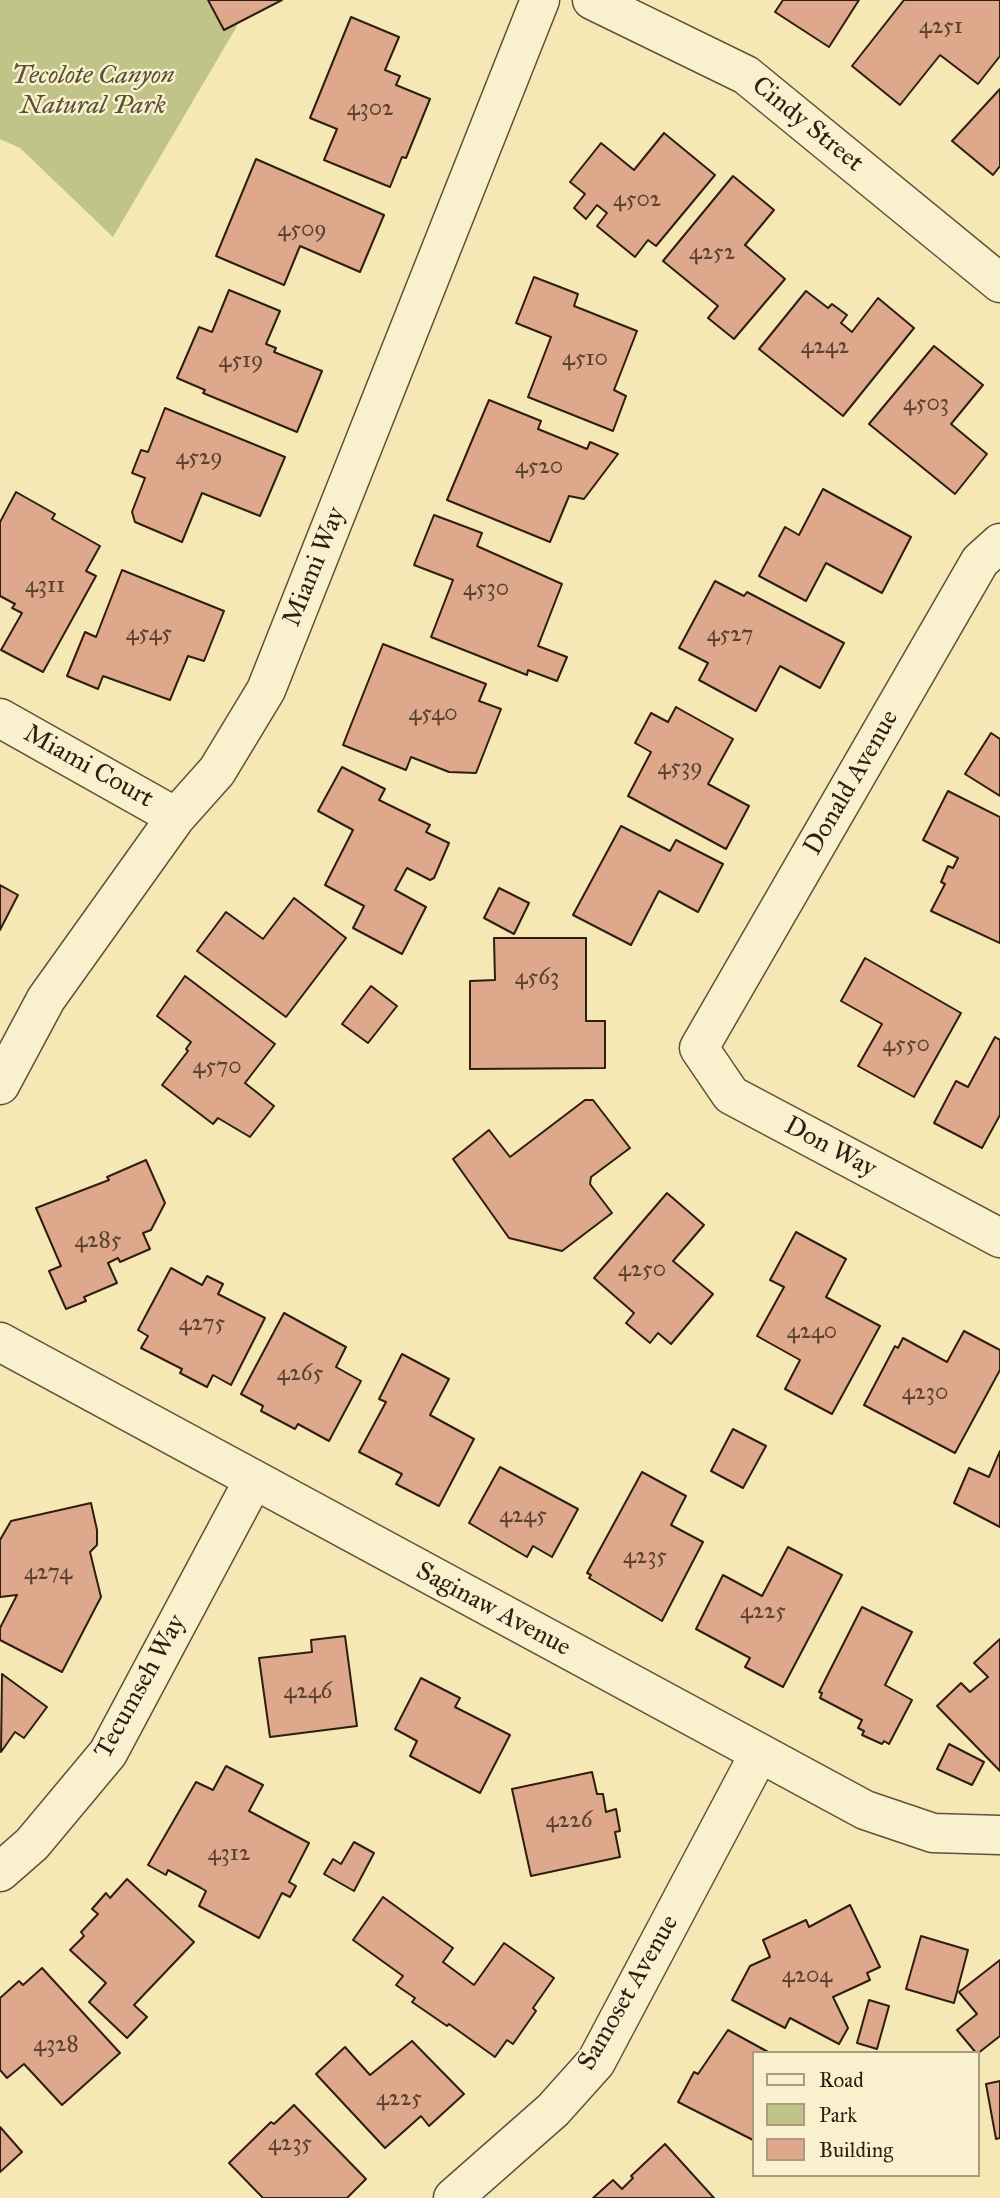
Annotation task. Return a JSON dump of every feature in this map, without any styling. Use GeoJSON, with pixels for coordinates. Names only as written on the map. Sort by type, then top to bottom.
{"type":"FeatureCollection","features":[{"type":"Feature","properties":{"kind":"street","name":"Miami Way"},"geometry":{"type":"LineString","coordinates":[[0,1085],[46,999],[176,817],[217,771],[266,690],[540,0]]}},
{"type":"Feature","properties":{"kind":"street","name":"Cindy Street"},"geometry":{"type":"LineString","coordinates":[[592,0],[746,75],[1000,283]]}},
{"type":"Feature","properties":{"kind":"street","name":"Donald Avenue"},"geometry":{"type":"LineString","coordinates":[[710,1027],[981,561],[1000,543]]}},
{"type":"Feature","properties":{"kind":"street","name":"Miami Court"},"geometry":{"type":"LineString","coordinates":[[0,718],[176,817]]}},
{"type":"Feature","properties":{"kind":"street","name":"Don Way"},"geometry":{"type":"LineString","coordinates":[[710,1027],[699,1048],[731,1095],[1000,1238]]}},
{"type":"Feature","properties":{"kind":"street","name":"Saginaw Avenue"},"geometry":{"type":"LineString","coordinates":[[0,1342],[865,1810],[933,1833],[1000,1835]]}},
{"type":"Feature","properties":{"kind":"street","name":"Tecumseh Way"},"geometry":{"type":"LineString","coordinates":[[0,1872],[32,1844],[108,1753],[253,1481]]}},
{"type":"Feature","properties":{"kind":"street","name":"Samoset Avenue"},"geometry":{"type":"LineString","coordinates":[[453,2198],[553,2110],[596,2062],[760,1754]]}},
{"type":"Feature","properties":{"kind":"green space","name":"Tecolote Canyon Natural Park"},"geometry":{"type":"Polygon","coordinates":[[[0,0],[225,0],[237,26],[113,237],[20,148],[0,139],[0,0]]]}},
{"type":"Feature","properties":{"kind":"building"},"geometry":{"type":"Polygon","coordinates":[[[208,0],[282,0],[224,30],[208,0]]]}},
{"type":"Feature","properties":{"kind":"building"},"geometry":{"type":"Polygon","coordinates":[[[783,0],[859,0],[829,47],[775,12],[783,0]]]}},
{"type":"Feature","properties":{"kind":"building"},"geometry":{"type":"Polygon","coordinates":[[[904,0],[1000,0],[1000,56],[978,84],[940,55],[900,105],[852,66],[904,0]]]}},
{"type":"Feature","properties":{"kind":"building"},"geometry":{"type":"Polygon","coordinates":[[[351,17],[399,37],[385,70],[400,76],[396,85],[430,99],[406,158],[402,157],[390,187],[324,160],[337,129],[310,118],[351,17]]]}},
{"type":"Feature","properties":{"kind":"building"},"geometry":{"type":"Polygon","coordinates":[[[1000,89],[1000,166],[993,175],[952,141],[1000,89]]]}},
{"type":"Feature","properties":{"kind":"building"},"geometry":{"type":"Polygon","coordinates":[[[664,133],[715,175],[656,246],[648,240],[635,257],[597,226],[607,213],[597,205],[586,219],[574,208],[585,194],[570,182],[601,143],[634,170],[664,133]]]}},
{"type":"Feature","properties":{"kind":"building"},"geometry":{"type":"Polygon","coordinates":[[[256,159],[384,215],[360,272],[300,246],[284,285],[216,256],[256,159]]]}},
{"type":"Feature","properties":{"kind":"building"},"geometry":{"type":"Polygon","coordinates":[[[733,176],[774,210],[745,245],[785,279],[734,339],[708,318],[718,306],[663,261],[733,176]]]}},
{"type":"Feature","properties":{"kind":"building"},"geometry":{"type":"Polygon","coordinates":[[[534,277],[578,294],[574,306],[637,331],[614,390],[626,396],[613,431],[528,397],[551,337],[516,323],[534,277]]]}},
{"type":"Feature","properties":{"kind":"building"},"geometry":{"type":"Polygon","coordinates":[[[229,290],[280,311],[266,344],[276,348],[274,352],[322,371],[297,432],[203,393],[205,390],[177,378],[199,327],[212,332],[229,290]]]}},
{"type":"Feature","properties":{"kind":"building"},"geometry":{"type":"Polygon","coordinates":[[[806,291],[828,308],[832,304],[847,315],[841,323],[852,332],[878,298],[914,328],[843,416],[759,349],[806,291]]]}},
{"type":"Feature","properties":{"kind":"building"},"geometry":{"type":"Polygon","coordinates":[[[934,346],[983,385],[951,424],[987,454],[955,494],[869,424],[934,346]]]}},
{"type":"Feature","properties":{"kind":"building"},"geometry":{"type":"Polygon","coordinates":[[[489,400],[541,421],[538,429],[587,449],[590,442],[618,454],[584,499],[569,496],[550,542],[447,500],[489,400]]]}},
{"type":"Feature","properties":{"kind":"building"},"geometry":{"type":"Polygon","coordinates":[[[165,408],[285,457],[260,516],[202,493],[182,542],[135,522],[132,512],[145,478],[132,473],[141,450],[148,452],[165,408]]]}},
{"type":"Feature","properties":{"kind":"building"},"geometry":{"type":"Polygon","coordinates":[[[823,489],[911,537],[882,593],[826,563],[806,601],[759,576],[785,527],[799,535],[823,489]]]}},
{"type":"Feature","properties":{"kind":"building"},"geometry":{"type":"Polygon","coordinates":[[[16,492],[55,514],[52,519],[100,546],[86,571],[96,576],[43,672],[1,650],[22,613],[12,608],[15,604],[0,596],[0,522],[16,492]]]}},
{"type":"Feature","properties":{"kind":"building"},"geometry":{"type":"Polygon","coordinates":[[[434,515],[482,533],[477,546],[562,584],[538,646],[567,657],[557,681],[528,670],[527,675],[431,637],[453,580],[414,565],[434,515]]]}},
{"type":"Feature","properties":{"kind":"building"},"geometry":{"type":"Polygon","coordinates":[[[122,570],[224,611],[204,661],[188,656],[170,700],[103,676],[98,689],[67,676],[85,632],[96,637],[122,570]]]}},
{"type":"Feature","properties":{"kind":"building"},"geometry":{"type":"Polygon","coordinates":[[[715,581],[744,596],[747,592],[844,643],[820,688],[780,666],[756,711],[699,680],[708,663],[679,648],[715,581]]]}},
{"type":"Feature","properties":{"kind":"building"},"geometry":{"type":"Polygon","coordinates":[[[383,644],[486,684],[479,701],[501,709],[476,773],[449,772],[411,757],[406,770],[343,745],[383,644]]]}},
{"type":"Feature","properties":{"kind":"building"},"geometry":{"type":"Polygon","coordinates":[[[676,707],[733,739],[708,784],[749,806],[726,849],[628,796],[651,752],[635,743],[651,713],[668,722],[676,707]]]}},
{"type":"Feature","properties":{"kind":"building"},"geometry":{"type":"Polygon","coordinates":[[[991,733],[1000,739],[1000,796],[965,774],[991,733]]]}},
{"type":"Feature","properties":{"kind":"building"},"geometry":{"type":"Polygon","coordinates":[[[342,767],[385,789],[379,800],[430,825],[426,832],[449,843],[434,878],[430,880],[407,868],[395,890],[426,907],[402,954],[353,928],[364,906],[325,885],[353,830],[318,811],[342,767]]]}},
{"type":"Feature","properties":{"kind":"building"},"geometry":{"type":"Polygon","coordinates":[[[948,791],[1000,817],[1000,943],[931,911],[945,884],[941,882],[948,866],[953,868],[958,858],[923,840],[948,791]]]}},
{"type":"Feature","properties":{"kind":"building"},"geometry":{"type":"Polygon","coordinates":[[[621,826],[670,851],[676,840],[723,864],[698,912],[659,891],[631,945],[573,915],[621,826]]]}},
{"type":"Feature","properties":{"kind":"building"},"geometry":{"type":"Polygon","coordinates":[[[0,885],[18,895],[0,930],[0,885]]]}},
{"type":"Feature","properties":{"kind":"building"},"geometry":{"type":"Polygon","coordinates":[[[499,888],[529,903],[514,934],[484,918],[499,888]]]}},
{"type":"Feature","properties":{"kind":"building"},"geometry":{"type":"Polygon","coordinates":[[[294,898],[346,938],[286,1017],[197,951],[226,912],[263,939],[294,898]]]}},
{"type":"Feature","properties":{"kind":"building"},"geometry":{"type":"Polygon","coordinates":[[[494,938],[586,938],[586,1021],[605,1021],[605,1068],[470,1069],[470,981],[495,980],[494,938]]]}},
{"type":"Feature","properties":{"kind":"building"},"geometry":{"type":"Polygon","coordinates":[[[865,958],[961,1013],[914,1097],[858,1066],[882,1024],[841,1001],[865,958]]]}},
{"type":"Feature","properties":{"kind":"building"},"geometry":{"type":"Polygon","coordinates":[[[185,976],[275,1044],[245,1083],[274,1106],[250,1137],[218,1118],[213,1124],[162,1085],[188,1051],[186,1049],[191,1042],[157,1016],[185,976]]]}},
{"type":"Feature","properties":{"kind":"building"},"geometry":{"type":"Polygon","coordinates":[[[371,986],[397,1006],[368,1043],[342,1024],[371,986]]]}},
{"type":"Feature","properties":{"kind":"building"},"geometry":{"type":"Polygon","coordinates":[[[995,1037],[1000,1040],[1000,1115],[982,1148],[934,1123],[956,1081],[968,1087],[995,1037]]]}},
{"type":"Feature","properties":{"kind":"building"},"geometry":{"type":"Polygon","coordinates":[[[585,1100],[593,1100],[630,1148],[591,1177],[590,1184],[612,1213],[562,1251],[509,1238],[453,1159],[489,1130],[510,1157],[585,1100]]]}},
{"type":"Feature","properties":{"kind":"building"},"geometry":{"type":"Polygon","coordinates":[[[146,1160],[165,1203],[151,1230],[143,1233],[150,1249],[120,1262],[118,1258],[108,1263],[117,1283],[84,1297],[86,1301],[66,1309],[49,1271],[61,1266],[36,1208],[109,1180],[107,1177],[146,1160]]]}},
{"type":"Feature","properties":{"kind":"building"},"geometry":{"type":"Polygon","coordinates":[[[667,1193],[704,1225],[673,1261],[713,1294],[671,1344],[658,1333],[650,1343],[626,1323],[634,1313],[594,1278],[667,1193]]]}},
{"type":"Feature","properties":{"kind":"building"},"geometry":{"type":"Polygon","coordinates":[[[796,1232],[846,1259],[826,1297],[880,1326],[832,1414],[785,1389],[800,1360],[757,1336],[784,1287],[770,1280],[796,1232]]]}},
{"type":"Feature","properties":{"kind":"building"},"geometry":{"type":"Polygon","coordinates":[[[171,1268],[202,1285],[207,1276],[223,1284],[218,1294],[265,1318],[231,1385],[213,1375],[207,1387],[180,1373],[182,1369],[141,1348],[148,1336],[138,1330],[171,1268]]]}},
{"type":"Feature","properties":{"kind":"building"},"geometry":{"type":"Polygon","coordinates":[[[284,1313],[346,1347],[336,1367],[361,1381],[329,1441],[298,1424],[295,1429],[261,1411],[263,1406],[241,1394],[284,1313]]]}},
{"type":"Feature","properties":{"kind":"building"},"geometry":{"type":"Polygon","coordinates":[[[964,1331],[1000,1350],[1000,1370],[955,1453],[864,1405],[895,1346],[898,1348],[903,1338],[947,1362],[964,1331]]]}},
{"type":"Feature","properties":{"kind":"building"},"geometry":{"type":"Polygon","coordinates":[[[402,1354],[449,1379],[430,1415],[474,1439],[439,1506],[396,1484],[402,1474],[359,1452],[386,1402],[379,1399],[402,1354]]]}},
{"type":"Feature","properties":{"kind":"building"},"geometry":{"type":"Polygon","coordinates":[[[733,1429],[766,1446],[743,1488],[711,1471],[733,1429]]]}},
{"type":"Feature","properties":{"kind":"building"},"geometry":{"type":"Polygon","coordinates":[[[1000,1451],[1000,1527],[954,1503],[969,1468],[989,1477],[1000,1451]]]}},
{"type":"Feature","properties":{"kind":"building"},"geometry":{"type":"Polygon","coordinates":[[[500,1467],[578,1509],[552,1557],[533,1546],[527,1557],[469,1523],[500,1467]]]}},
{"type":"Feature","properties":{"kind":"building"},"geometry":{"type":"Polygon","coordinates":[[[642,1472],[686,1496],[671,1525],[703,1542],[662,1621],[589,1578],[591,1575],[587,1573],[642,1472]]]}},
{"type":"Feature","properties":{"kind":"building"},"geometry":{"type":"Polygon","coordinates":[[[91,1503],[97,1530],[97,1545],[90,1552],[101,1597],[62,1672],[0,1640],[0,1628],[17,1595],[0,1597],[0,1540],[11,1521],[91,1503]]]}},
{"type":"Feature","properties":{"kind":"building"},"geometry":{"type":"Polygon","coordinates":[[[788,1547],[842,1575],[783,1687],[745,1667],[750,1658],[696,1629],[723,1575],[762,1596],[788,1547]]]}},
{"type":"Feature","properties":{"kind":"building"},"geometry":{"type":"Polygon","coordinates":[[[862,1607],[912,1632],[885,1685],[912,1700],[889,1744],[884,1741],[882,1744],[862,1735],[864,1731],[858,1728],[862,1720],[820,1698],[822,1693],[819,1692],[862,1607]]]}},
{"type":"Feature","properties":{"kind":"building"},"geometry":{"type":"Polygon","coordinates":[[[345,1636],[357,1726],[270,1737],[259,1658],[312,1652],[311,1640],[345,1636]]]}},
{"type":"Feature","properties":{"kind":"building"},"geometry":{"type":"Polygon","coordinates":[[[1000,1639],[1000,1771],[937,1706],[961,1683],[970,1692],[988,1677],[974,1663],[1000,1639]]]}},
{"type":"Feature","properties":{"kind":"building"},"geometry":{"type":"Polygon","coordinates":[[[2,1674],[47,1707],[24,1738],[15,1732],[1,1752],[2,1674]]]}},
{"type":"Feature","properties":{"kind":"building"},"geometry":{"type":"Polygon","coordinates":[[[421,1678],[460,1698],[455,1707],[510,1735],[480,1793],[410,1756],[417,1741],[395,1729],[421,1678]]]}},
{"type":"Feature","properties":{"kind":"building"},"geometry":{"type":"Polygon","coordinates":[[[949,1744],[984,1762],[972,1785],[937,1769],[949,1744]]]}},
{"type":"Feature","properties":{"kind":"building"},"geometry":{"type":"Polygon","coordinates":[[[226,1766],[263,1785],[249,1811],[309,1843],[289,1882],[296,1886],[290,1897],[282,1893],[259,1938],[199,1906],[206,1891],[168,1870],[166,1875],[148,1865],[196,1782],[213,1790],[226,1766]]]}},
{"type":"Feature","properties":{"kind":"building"},"geometry":{"type":"Polygon","coordinates":[[[592,1772],[597,1794],[603,1794],[606,1812],[616,1809],[620,1831],[615,1832],[620,1857],[531,1876],[512,1789],[592,1772]]]}},
{"type":"Feature","properties":{"kind":"building"},"geometry":{"type":"Polygon","coordinates":[[[354,1842],[374,1853],[354,1891],[324,1874],[333,1859],[341,1864],[354,1842]]]}},
{"type":"Feature","properties":{"kind":"building"},"geometry":{"type":"Polygon","coordinates":[[[127,1879],[194,1942],[134,2005],[147,2017],[127,2038],[89,2002],[106,1983],[70,1950],[84,1936],[81,1932],[98,1914],[92,1909],[106,1893],[110,1898],[127,1879]]]}},
{"type":"Feature","properties":{"kind":"building"},"geometry":{"type":"Polygon","coordinates":[[[383,1897],[453,1948],[443,1962],[474,1985],[504,1943],[554,1978],[533,2008],[536,2011],[513,2044],[507,2040],[495,2057],[449,2024],[447,2026],[412,2002],[415,1998],[396,1985],[403,1976],[353,1940],[383,1897]]]}},
{"type":"Feature","properties":{"kind":"building"},"geometry":{"type":"Polygon","coordinates":[[[850,1905],[880,1967],[867,1973],[870,1980],[833,1997],[848,2028],[839,2044],[790,2018],[785,2028],[732,2000],[750,1966],[770,1957],[763,1940],[806,1920],[809,1927],[850,1905]]]}},
{"type":"Feature","properties":{"kind":"building"},"geometry":{"type":"Polygon","coordinates":[[[921,1936],[968,1950],[954,2003],[906,1989],[921,1936]]]}},
{"type":"Feature","properties":{"kind":"building"},"geometry":{"type":"Polygon","coordinates":[[[1000,1960],[1000,2036],[979,2052],[974,2051],[957,2030],[977,2014],[959,1992],[1000,1960]]]}},
{"type":"Feature","properties":{"kind":"building"},"geometry":{"type":"Polygon","coordinates":[[[42,1968],[120,2053],[62,2105],[24,2064],[7,2078],[0,2070],[0,1998],[19,1981],[23,1985],[42,1968]]]}},
{"type":"Feature","properties":{"kind":"building"},"geometry":{"type":"Polygon","coordinates":[[[869,2000],[889,2006],[877,2049],[857,2043],[869,2000]]]}},
{"type":"Feature","properties":{"kind":"building"},"geometry":{"type":"Polygon","coordinates":[[[728,2030],[766,2051],[752,2051],[752,2139],[678,2102],[694,2072],[698,2074],[728,2030]]]}},
{"type":"Feature","properties":{"kind":"building"},"geometry":{"type":"Polygon","coordinates":[[[412,2041],[464,2094],[429,2126],[421,2116],[385,2148],[316,2074],[345,2047],[370,2075],[412,2041]]]}},
{"type":"Feature","properties":{"kind":"building"},"geometry":{"type":"Polygon","coordinates":[[[1000,2081],[1000,2138],[996,2139],[986,2084],[1000,2081]]]}},
{"type":"Feature","properties":{"kind":"building"},"geometry":{"type":"Polygon","coordinates":[[[294,2105],[366,2179],[347,2198],[263,2198],[229,2163],[271,2122],[274,2124],[294,2105]]]}},
{"type":"Feature","properties":{"kind":"building"},"geometry":{"type":"Polygon","coordinates":[[[0,2127],[22,2152],[0,2172],[0,2127]]]}},
{"type":"Feature","properties":{"kind":"building"},"geometry":{"type":"Polygon","coordinates":[[[665,2144],[714,2198],[593,2198],[613,2180],[622,2189],[633,2178],[631,2176],[665,2144]]]}}]}
